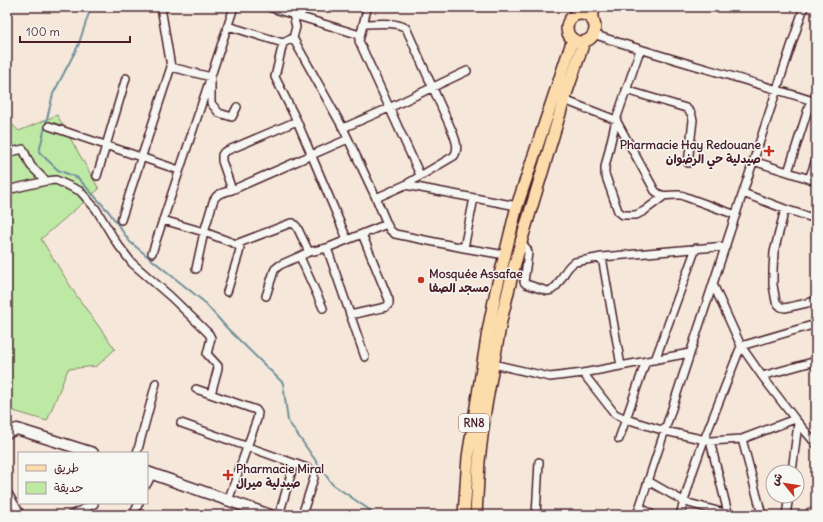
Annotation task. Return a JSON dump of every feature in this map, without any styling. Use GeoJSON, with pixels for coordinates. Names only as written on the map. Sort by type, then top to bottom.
{"type":"FeatureCollection","features":[{"type":"Feature","properties":{"kind":"main road","name":"RN8"},"geometry":{"type":"LineString","coordinates":[[578,40],[568,33],[569,22],[574,16],[585,13],[595,7]]}},
{"type":"Feature","properties":{"kind":"main road","name":"RN8"},"geometry":{"type":"LineString","coordinates":[[585,13],[593,21],[595,28],[594,34]]}},
{"type":"Feature","properties":{"kind":"main road"},"geometry":{"type":"LineString","coordinates":[[578,40],[589,39],[594,34]]}},
{"type":"Feature","properties":{"kind":"main road","name":"RN8"},"geometry":{"type":"LineString","coordinates":[[476,515],[479,461],[485,411],[501,320],[521,242],[564,100],[578,40]]}},
{"type":"Feature","properties":{"kind":"main road","name":"RN8"},"geometry":{"type":"LineString","coordinates":[[464,515],[468,457],[488,331],[505,255],[517,206],[578,40]]}},
{"type":"Feature","properties":{"kind":"street"},"geometry":{"type":"LineString","coordinates":[[121,220],[170,67],[161,7]]}},
{"type":"Feature","properties":{"kind":"street"},"geometry":{"type":"LineString","coordinates":[[152,253],[234,7]]}},
{"type":"Feature","properties":{"kind":"street"},"geometry":{"type":"LineString","coordinates":[[268,7],[360,35]]}},
{"type":"Feature","properties":{"kind":"street"},"geometry":{"type":"LineString","coordinates":[[302,7],[296,16],[296,27],[293,38],[284,44],[275,77],[297,121],[347,239]]}},
{"type":"Feature","properties":{"kind":"street"},"geometry":{"type":"LineString","coordinates":[[637,515],[804,7]]}},
{"type":"Feature","properties":{"kind":"street"},"geometry":{"type":"LineString","coordinates":[[365,8],[359,40],[420,176]]}},
{"type":"Feature","properties":{"kind":"street"},"geometry":{"type":"LineString","coordinates":[[363,24],[394,24],[406,28],[453,133],[457,149],[454,156],[405,185],[376,198]]}},
{"type":"Feature","properties":{"kind":"street"},"geometry":{"type":"LineString","coordinates":[[228,26],[284,44]]}},
{"type":"Feature","properties":{"kind":"street"},"geometry":{"type":"LineString","coordinates":[[594,34],[640,50],[814,101],[788,172]]}},
{"type":"Feature","properties":{"kind":"street"},"geometry":{"type":"LineString","coordinates":[[293,38],[343,128],[390,230],[395,234],[505,255]]}},
{"type":"Feature","properties":{"kind":"street"},"geometry":{"type":"LineString","coordinates":[[640,50],[616,120],[605,167],[605,174],[618,210],[624,215],[636,215],[664,196]]}},
{"type":"Feature","properties":{"kind":"street"},"geometry":{"type":"LineString","coordinates":[[170,67],[211,77]]}},
{"type":"Feature","properties":{"kind":"street"},"geometry":{"type":"LineString","coordinates":[[343,128],[467,71]]}},
{"type":"Feature","properties":{"kind":"street"},"geometry":{"type":"LineString","coordinates":[[211,77],[211,103],[218,113],[232,117],[238,108]]}},
{"type":"Feature","properties":{"kind":"street"},"geometry":{"type":"LineString","coordinates":[[97,176],[126,78]]}},
{"type":"Feature","properties":{"kind":"street"},"geometry":{"type":"LineString","coordinates":[[626,90],[686,108],[691,113],[694,120],[688,163]]}},
{"type":"Feature","properties":{"kind":"street"},"geometry":{"type":"LineString","coordinates":[[564,100],[616,120],[655,191],[659,195],[679,195],[736,215]]}},
{"type":"Feature","properties":{"kind":"street"},"geometry":{"type":"LineString","coordinates":[[232,190],[222,161],[222,155],[224,152],[297,121]]}},
{"type":"Feature","properties":{"kind":"street"},"geometry":{"type":"LineString","coordinates":[[49,126],[180,170]]}},
{"type":"Feature","properties":{"kind":"street"},"geometry":{"type":"LineString","coordinates":[[196,269],[204,232],[215,198],[218,194],[232,190],[348,139]]}},
{"type":"Feature","properties":{"kind":"street"},"geometry":{"type":"LineString","coordinates":[[7,153],[23,149],[31,166],[46,181]]}},
{"type":"Feature","properties":{"kind":"street"},"geometry":{"type":"LineString","coordinates":[[754,161],[813,180],[816,160]]}},
{"type":"Feature","properties":{"kind":"street"},"geometry":{"type":"LineString","coordinates":[[7,190],[56,180],[80,191],[96,209],[116,242],[132,263],[171,297],[209,334],[210,338],[207,354],[218,366],[211,394]]}},
{"type":"Feature","properties":{"kind":"street"},"geometry":{"type":"LineString","coordinates":[[405,185],[517,206]]}},
{"type":"Feature","properties":{"kind":"street"},"geometry":{"type":"LineString","coordinates":[[743,193],[784,209],[816,219]]}},
{"type":"Feature","properties":{"kind":"street"},"geometry":{"type":"LineString","coordinates":[[464,248],[474,198]]}},
{"type":"Feature","properties":{"kind":"street"},"geometry":{"type":"LineString","coordinates":[[784,209],[774,252],[773,285],[776,302],[781,307],[785,308],[816,301]]}},
{"type":"Feature","properties":{"kind":"street"},"geometry":{"type":"LineString","coordinates":[[163,220],[204,232],[236,244],[240,248],[240,253],[227,292]]}},
{"type":"Feature","properties":{"kind":"street"},"geometry":{"type":"LineString","coordinates":[[236,244],[291,223],[297,227],[309,252]]}},
{"type":"Feature","properties":{"kind":"street"},"geometry":{"type":"LineString","coordinates":[[266,296],[275,269],[280,265],[309,252],[327,248],[387,224]]}},
{"type":"Feature","properties":{"kind":"street"},"geometry":{"type":"LineString","coordinates":[[350,315],[386,307],[389,300],[362,234]]}},
{"type":"Feature","properties":{"kind":"street"},"geometry":{"type":"LineString","coordinates":[[521,242],[527,249],[528,253],[524,282],[544,290],[551,290],[554,288],[566,269],[572,263],[602,258],[726,246]]}},
{"type":"Feature","properties":{"kind":"street"},"geometry":{"type":"LineString","coordinates":[[327,248],[365,357]]}},
{"type":"Feature","properties":{"kind":"street"},"geometry":{"type":"LineString","coordinates":[[655,360],[696,248]]}},
{"type":"Feature","properties":{"kind":"street"},"geometry":{"type":"LineString","coordinates":[[300,256],[323,308]]}},
{"type":"Feature","properties":{"kind":"street"},"geometry":{"type":"LineString","coordinates":[[602,258],[621,366]]}},
{"type":"Feature","properties":{"kind":"street"},"geometry":{"type":"LineString","coordinates":[[713,284],[741,346],[762,376],[816,444]]}},
{"type":"Feature","properties":{"kind":"street"},"geometry":{"type":"LineString","coordinates":[[741,346],[816,324]]}},
{"type":"Feature","properties":{"kind":"street"},"geometry":{"type":"LineString","coordinates":[[680,515],[693,471],[707,440],[741,346]]}},
{"type":"Feature","properties":{"kind":"street"},"geometry":{"type":"LineString","coordinates":[[494,364],[550,377],[583,373],[690,353]]}},
{"type":"Feature","properties":{"kind":"street"},"geometry":{"type":"LineString","coordinates":[[619,439],[646,361]]}},
{"type":"Feature","properties":{"kind":"street"},"geometry":{"type":"LineString","coordinates":[[762,376],[816,361]]}},
{"type":"Feature","properties":{"kind":"street"},"geometry":{"type":"LineString","coordinates":[[583,373],[615,414],[665,431],[707,440],[742,439],[797,421]]}},
{"type":"Feature","properties":{"kind":"street"},"geometry":{"type":"LineString","coordinates":[[138,452],[156,383]]}},
{"type":"Feature","properties":{"kind":"street"},"geometry":{"type":"LineString","coordinates":[[196,389],[258,412],[248,448],[228,501]]}},
{"type":"Feature","properties":{"kind":"street"},"geometry":{"type":"LineString","coordinates":[[793,464],[797,421]]}},
{"type":"Feature","properties":{"kind":"street"},"geometry":{"type":"LineString","coordinates":[[181,423],[310,469],[314,473],[314,478],[302,515]]}},
{"type":"Feature","properties":{"kind":"street"},"geometry":{"type":"LineString","coordinates":[[7,425],[90,452]]}},
{"type":"Feature","properties":{"kind":"street"},"geometry":{"type":"LineString","coordinates":[[7,433],[17,429]]}},
{"type":"Feature","properties":{"kind":"street"},"geometry":{"type":"LineString","coordinates":[[742,439],[762,515]]}},
{"type":"Feature","properties":{"kind":"street"},"geometry":{"type":"LineString","coordinates":[[707,440],[730,514]]}},
{"type":"Feature","properties":{"kind":"street"},"geometry":{"type":"LineString","coordinates":[[536,515],[539,462]]}},
{"type":"Feature","properties":{"kind":"street"},"geometry":{"type":"LineString","coordinates":[[279,515],[294,464]]}},
{"type":"Feature","properties":{"kind":"street"},"geometry":{"type":"LineString","coordinates":[[149,473],[228,501],[245,511],[270,515]]}},
{"type":"Feature","properties":{"kind":"street"},"geometry":{"type":"LineString","coordinates":[[648,481],[685,502],[730,514]]}},
{"type":"Feature","properties":{"kind":"street"},"geometry":{"type":"LineString","coordinates":[[7,492],[21,515]]}},
{"type":"Feature","properties":{"kind":"street"},"geometry":{"type":"LineString","coordinates":[[71,515],[94,504]]}},
{"type":"Feature","properties":{"kind":"street"},"geometry":{"type":"LineString","coordinates":[[133,515],[138,504]]}},
{"type":"Feature","properties":{"kind":"street"},"geometry":{"type":"LineString","coordinates":[[786,515],[788,504]]}},
{"type":"Feature","properties":{"kind":"street"},"geometry":{"type":"LineString","coordinates":[[640,507],[652,515]]}},
{"type":"Feature","properties":{"kind":"green space"},"geometry":{"type":"Polygon","coordinates":[[[57,115],[99,189],[41,239],[76,295],[115,349],[97,366],[68,369],[47,421],[7,409],[7,120],[19,131],[57,115]]]}},
{"type":"Feature","properties":{"kind":"waterway"},"geometry":{"type":"LineString","coordinates":[[91,7],[78,46],[53,94],[39,152],[58,170],[78,178],[109,212],[130,242],[203,301],[227,328],[283,383],[288,421],[332,484],[377,515]]}},
{"type":"Feature","properties":{"kind":"place","name":"Pharmacie Hay Redouane صيدلية حي الرضوان"},"geometry":{"type":"Point","coordinates":[769,151]}},
{"type":"Feature","properties":{"kind":"place","name":"Mosquée Assafae مسجد الصفا"},"geometry":{"type":"Point","coordinates":[421,280]}},
{"type":"Feature","properties":{"kind":"place","name":"Pharmacie Miral صيدلية ميرال"},"geometry":{"type":"Point","coordinates":[228,475]}}]}
